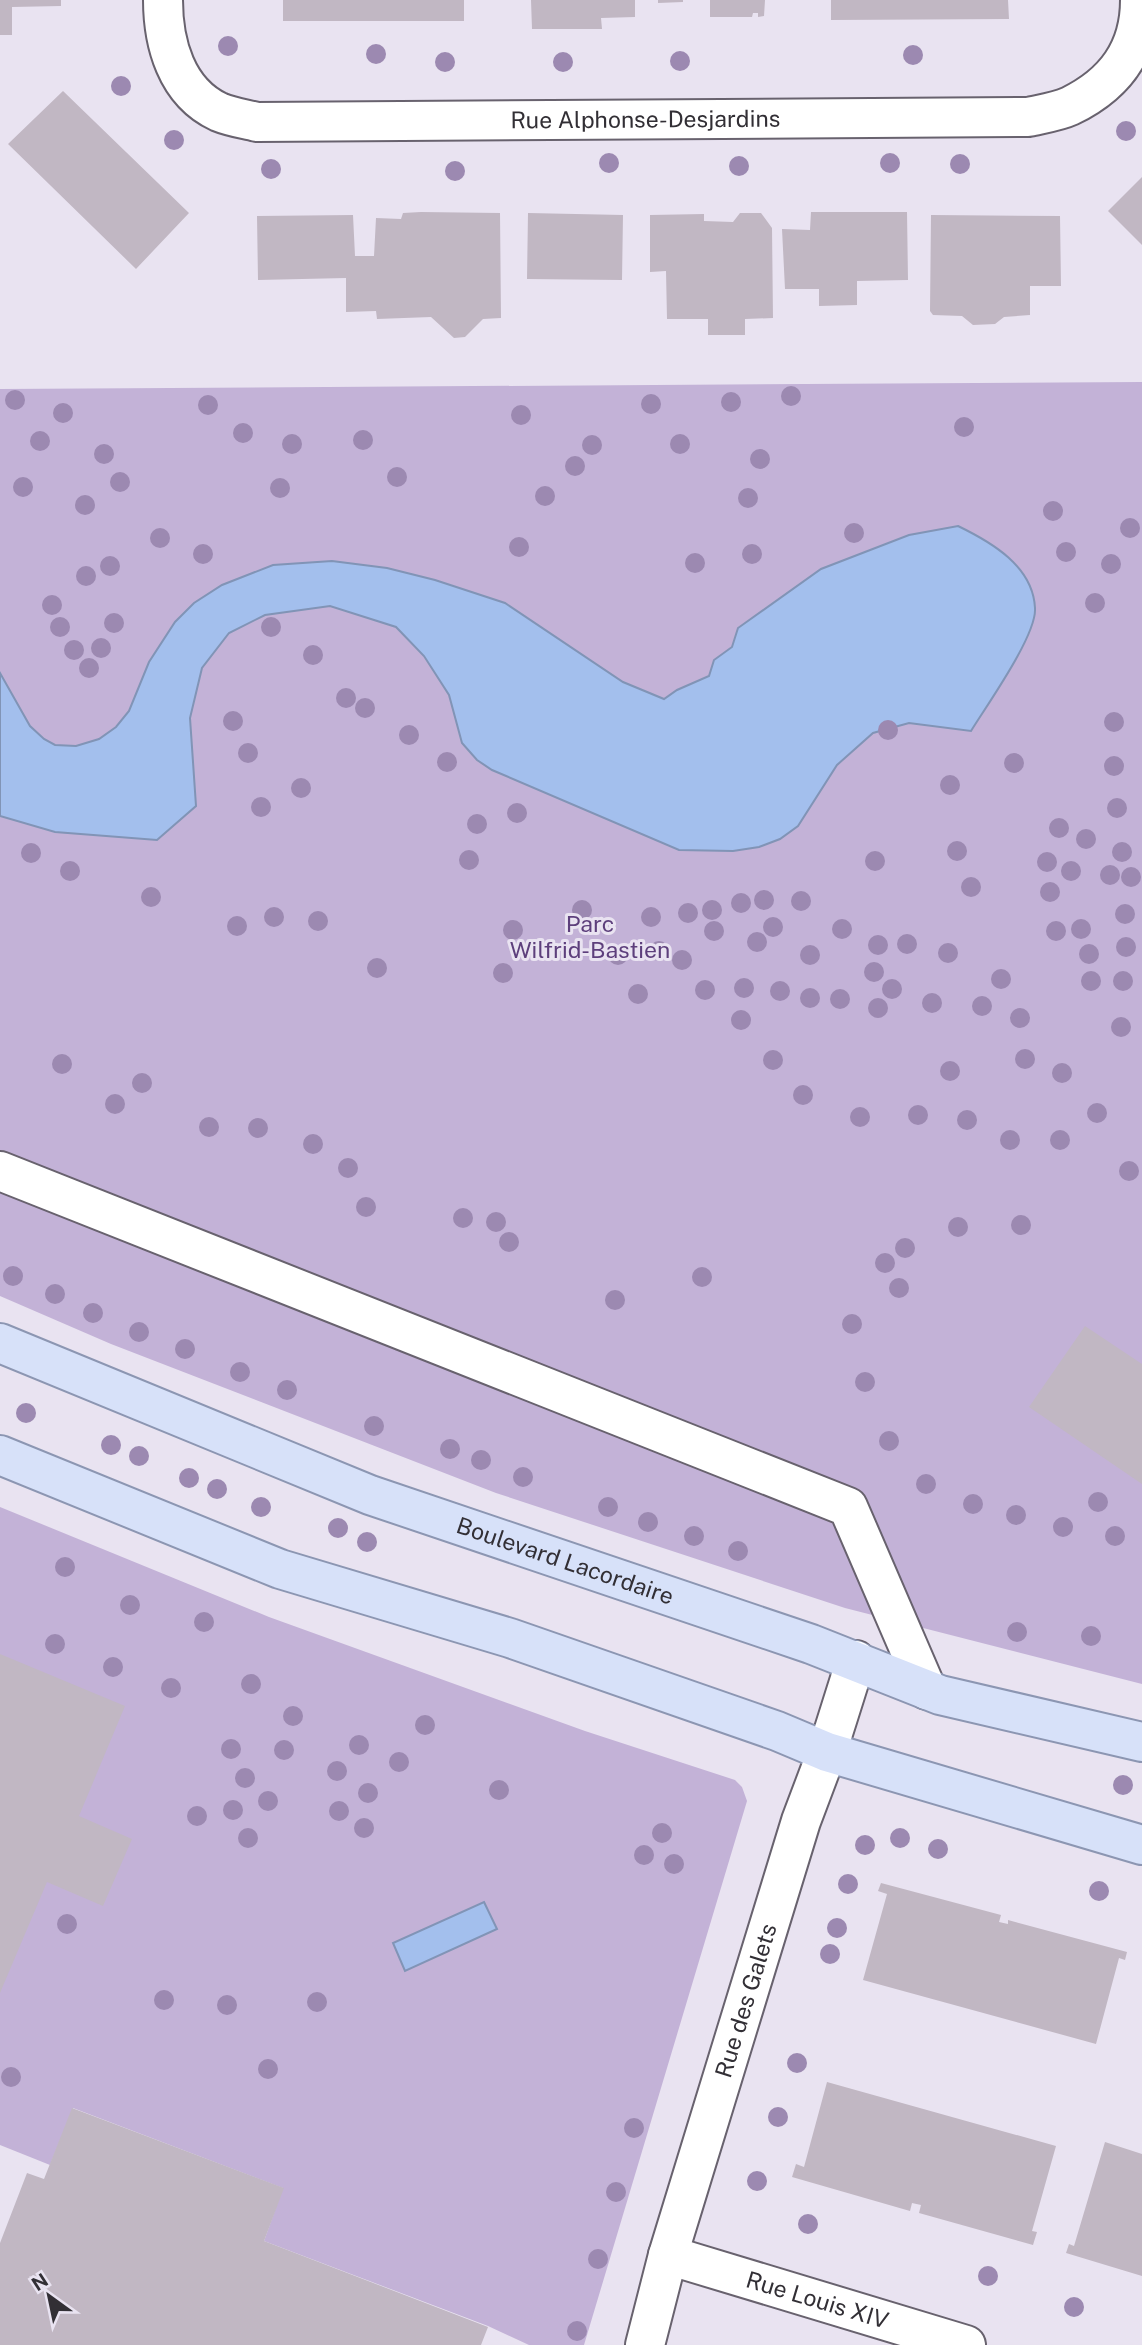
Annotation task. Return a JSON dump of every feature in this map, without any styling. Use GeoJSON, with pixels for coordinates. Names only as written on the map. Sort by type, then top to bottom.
{"type":"FeatureCollection","features":[{"type":"Feature","properties":{"kind":"main road","name":"Boulevard Lacordaire"},"geometry":{"type":"LineString","coordinates":[[0,1343],[370,1495],[856,1660],[940,1695],[1142,1742]]}},
{"type":"Feature","properties":{"kind":"main road"},"geometry":{"type":"LineString","coordinates":[[0,1455],[280,1569],[510,1638],[778,1731],[827,1752],[1142,1845]]}},
{"type":"Feature","properties":{"kind":"street","name":"Rue Alphonse-Desjardins"},"geometry":{"type":"LineString","coordinates":[[163,0],[163,19],[171,59],[190,90],[218,112],[257,122],[1028,117],[1068,107],[1101,87],[1126,58],[1140,24],[1139,0]]}},
{"type":"Feature","properties":{"kind":"street"},"geometry":{"type":"LineString","coordinates":[[0,1171],[848,1507],[927,1690]]}},
{"type":"Feature","properties":{"kind":"street","name":"Rue des Galets"},"geometry":{"type":"LineString","coordinates":[[645,2345],[668,2255],[801,1821],[827,1752],[856,1660]]}},
{"type":"Feature","properties":{"kind":"street","name":"Rue Louis XIV"},"geometry":{"type":"LineString","coordinates":[[668,2255],[966,2345]]}},
{"type":"Feature","properties":{"kind":"green space","name":"Parc Wilfrid-Bastien"},"geometry":{"type":"Polygon","coordinates":[[[1142,382],[1142,1684],[845,1608],[496,1493],[111,1344],[0,1296],[0,389],[1142,382]]]}},
{"type":"Feature","properties":{"kind":"green space"},"geometry":{"type":"Polygon","coordinates":[[[0,1507],[269,1617],[585,1731],[735,1780],[742,1787],[747,1801],[584,2345],[529,2345],[488,2326],[264,2241],[283,2188],[73,2108],[50,2165],[0,2145],[0,1507]]]}},
{"type":"Feature","properties":{"kind":"water"},"geometry":{"type":"Polygon","coordinates":[[[958,526],[1008,557],[1027,580],[1032,593],[1035,608],[1028,635],[999,688],[971,731],[909,723],[873,733],[837,765],[798,826],[780,839],[759,847],[733,851],[679,850],[492,770],[477,760],[462,743],[449,695],[424,656],[396,627],[330,606],[265,615],[229,633],[202,668],[190,718],[196,806],[157,840],[55,832],[0,816],[0,673],[30,726],[44,739],[55,745],[76,746],[99,739],[116,727],[129,711],[149,662],[175,622],[194,603],[222,585],[273,565],[332,561],[387,568],[435,580],[505,603],[623,682],[664,699],[709,676],[714,660],[732,647],[738,628],[821,569],[909,535],[958,526]]]}},
{"type":"Feature","properties":{"kind":"water"},"geometry":{"type":"Polygon","coordinates":[[[484,1902],[497,1929],[405,1971],[393,1943],[484,1902]]]}},
{"type":"Feature","properties":{"kind":"building"},"geometry":{"type":"Polygon","coordinates":[[[0,0],[61,0],[61,6],[12,7],[12,35],[0,35],[0,0]]]}},
{"type":"Feature","properties":{"kind":"building"},"geometry":{"type":"Polygon","coordinates":[[[283,0],[464,0],[464,21],[283,21],[283,0]]]}},
{"type":"Feature","properties":{"kind":"building"},"geometry":{"type":"Polygon","coordinates":[[[531,0],[635,0],[635,17],[601,18],[602,29],[532,29],[531,0]]]}},
{"type":"Feature","properties":{"kind":"building"},"geometry":{"type":"Polygon","coordinates":[[[658,0],[683,0],[683,2],[658,3],[658,0]]]}},
{"type":"Feature","properties":{"kind":"building"},"geometry":{"type":"Polygon","coordinates":[[[710,0],[765,0],[764,16],[758,17],[758,13],[753,13],[752,17],[710,17],[710,0]]]}},
{"type":"Feature","properties":{"kind":"building"},"geometry":{"type":"Polygon","coordinates":[[[831,0],[1008,0],[1009,19],[831,20],[831,0]]]}},
{"type":"Feature","properties":{"kind":"building"},"geometry":{"type":"Polygon","coordinates":[[[63,91],[189,213],[136,269],[8,144],[63,91]]]}},
{"type":"Feature","properties":{"kind":"building"},"geometry":{"type":"Polygon","coordinates":[[[1142,177],[1142,245],[1108,211],[1142,177]]]}},
{"type":"Feature","properties":{"kind":"building"},"geometry":{"type":"Polygon","coordinates":[[[811,212],[907,212],[908,280],[857,281],[857,305],[819,306],[819,289],[785,289],[782,229],[810,230],[811,212]]]}},
{"type":"Feature","properties":{"kind":"building"},"geometry":{"type":"Polygon","coordinates":[[[403,213],[500,213],[501,318],[483,319],[465,337],[454,338],[431,317],[377,319],[376,311],[346,312],[346,278],[258,280],[257,216],[353,215],[355,256],[374,256],[376,218],[401,219],[403,213]]]}},
{"type":"Feature","properties":{"kind":"building"},"geometry":{"type":"Polygon","coordinates":[[[528,213],[623,215],[622,280],[527,279],[528,213]]]}},
{"type":"Feature","properties":{"kind":"building"},"geometry":{"type":"Polygon","coordinates":[[[740,213],[761,213],[772,228],[773,318],[745,319],[745,335],[708,335],[708,319],[667,319],[666,271],[650,272],[650,215],[704,214],[704,221],[733,222],[740,213]]]}},
{"type":"Feature","properties":{"kind":"building"},"geometry":{"type":"Polygon","coordinates":[[[931,215],[1060,216],[1061,286],[1030,286],[1030,315],[1004,317],[995,324],[973,325],[962,316],[933,315],[930,311],[931,215]]]}},
{"type":"Feature","properties":{"kind":"building"},"geometry":{"type":"Polygon","coordinates":[[[1085,1326],[1142,1364],[1142,1484],[1029,1407],[1085,1326]]]}},
{"type":"Feature","properties":{"kind":"building"},"geometry":{"type":"Polygon","coordinates":[[[0,1654],[125,1706],[79,1816],[132,1839],[103,1906],[47,1882],[0,1993],[0,1654]]]}},
{"type":"Feature","properties":{"kind":"building"},"geometry":{"type":"Polygon","coordinates":[[[881,1883],[1001,1915],[999,1922],[1008,1924],[1008,1920],[1127,1952],[1125,1960],[1119,1958],[1096,2044],[863,1980],[887,1894],[878,1891],[881,1883]]]}},
{"type":"Feature","properties":{"kind":"building"},"geometry":{"type":"Polygon","coordinates":[[[827,2082],[1056,2146],[1032,2231],[1037,2232],[1033,2245],[919,2213],[921,2205],[912,2203],[910,2211],[792,2177],[796,2164],[804,2167],[827,2082]]]}},
{"type":"Feature","properties":{"kind":"building"},"geometry":{"type":"Polygon","coordinates":[[[72,2108],[284,2188],[264,2241],[488,2327],[481,2345],[0,2345],[0,2243],[27,2173],[44,2179],[72,2108]]]}},
{"type":"Feature","properties":{"kind":"building"},"geometry":{"type":"Polygon","coordinates":[[[1105,2142],[1142,2154],[1142,2276],[1066,2253],[1069,2244],[1074,2246],[1105,2142]]]}}]}
